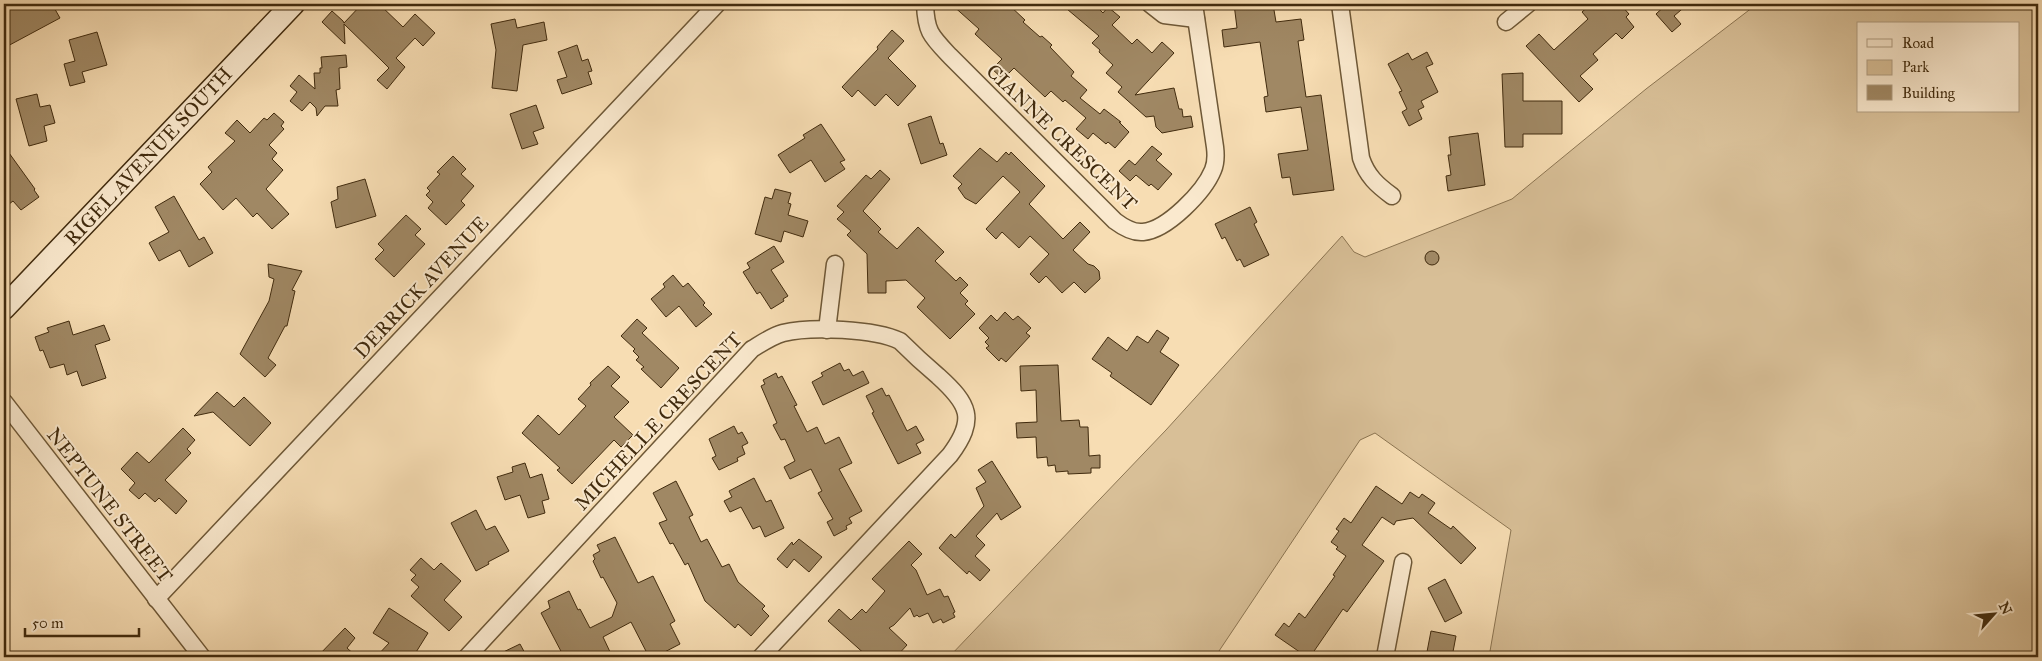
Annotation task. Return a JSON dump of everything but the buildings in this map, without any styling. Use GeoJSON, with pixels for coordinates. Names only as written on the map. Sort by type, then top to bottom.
{"type":"FeatureCollection","features":[{"type":"Feature","properties":{"kind":"main road","name":"RIGEL AVENUE SOUTH"},"geometry":{"type":"LineString","coordinates":[[4,308],[292,4]]}},
{"type":"Feature","properties":{"kind":"street","name":"DERRICK AVENUE"},"geometry":{"type":"LineString","coordinates":[[156,599],[717,4]]}},
{"type":"Feature","properties":{"kind":"street","name":"CIANNE CRESCENT"},"geometry":{"type":"LineString","coordinates":[[925,4],[926,20],[931,36],[1115,221],[1127,229],[1141,233],[1155,230],[1166,223],[1189,202],[1208,180],[1214,168],[1216,147],[1195,11],[1164,15],[1150,4]]}},
{"type":"Feature","properties":{"kind":"street"},"geometry":{"type":"LineString","coordinates":[[1340,4],[1361,158],[1365,170],[1372,181],[1392,196]]}},
{"type":"Feature","properties":{"kind":"street"},"geometry":{"type":"LineString","coordinates":[[1506,22],[1528,4]]}},
{"type":"Feature","properties":{"kind":"street"},"geometry":{"type":"LineString","coordinates":[[827,330],[835,264]]}},
{"type":"Feature","properties":{"kind":"street","name":"MICHELLE CRESCENT"},"geometry":{"type":"LineString","coordinates":[[466,657],[752,349],[768,339],[785,333],[827,330],[880,334],[900,342],[958,394],[965,409],[967,420],[960,442],[761,657]]}},
{"type":"Feature","properties":{"kind":"street","name":"NEPTUNE STREET"},"geometry":{"type":"LineString","coordinates":[[4,402],[202,657]]}},
{"type":"Feature","properties":{"kind":"street"},"geometry":{"type":"LineString","coordinates":[[1385,657],[1403,562]]}},
{"type":"Feature","properties":{"kind":"green space"},"geometry":{"type":"Polygon","coordinates":[[[1757,4],[2038,4],[2038,657],[1489,657],[1511,530],[1375,433],[1360,440],[1215,657],[949,657],[1166,430],[1342,236],[1354,252],[1365,257],[1512,199],[1646,89],[1757,4]]]}}]}
